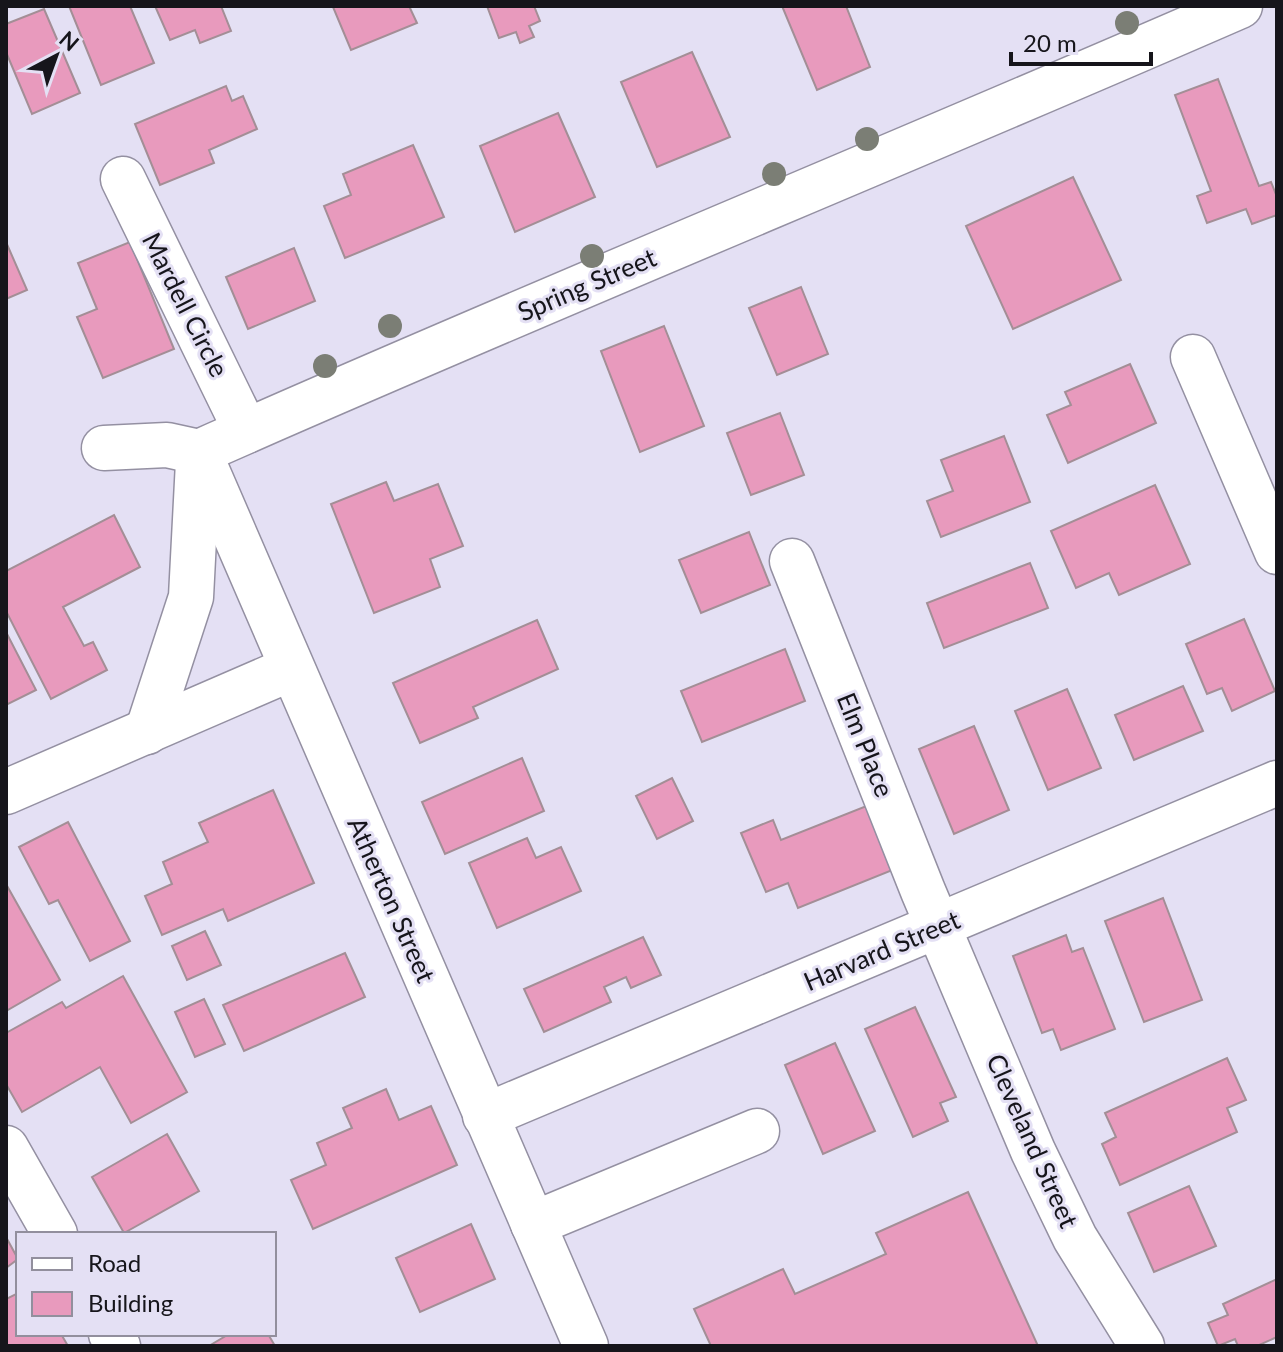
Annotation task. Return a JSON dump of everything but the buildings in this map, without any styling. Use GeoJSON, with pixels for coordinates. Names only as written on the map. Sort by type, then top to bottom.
{"type":"FeatureCollection","features":[{"type":"Feature","properties":{"kind":"street","name":"Spring Street"},"geometry":{"type":"LineString","coordinates":[[199,452],[1240,6]]}},
{"type":"Feature","properties":{"kind":"street","name":"Mardell Circle"},"geometry":{"type":"LineString","coordinates":[[123,179],[246,431]]}},
{"type":"Feature","properties":{"kind":"street"},"geometry":{"type":"LineString","coordinates":[[1193,357],[1277,552]]}},
{"type":"Feature","properties":{"kind":"street"},"geometry":{"type":"LineString","coordinates":[[104,448],[167,445],[199,452],[191,597],[147,732]]}},
{"type":"Feature","properties":{"kind":"street","name":"Atherton Street"},"geometry":{"type":"LineString","coordinates":[[199,452],[290,669],[586,1346]]}},
{"type":"Feature","properties":{"kind":"street","name":"Elm Place"},"geometry":{"type":"LineString","coordinates":[[792,561],[939,928]]}},
{"type":"Feature","properties":{"kind":"street"},"geometry":{"type":"LineString","coordinates":[[6,792],[290,669]]}},
{"type":"Feature","properties":{"kind":"street","name":"Harvard Street"},"geometry":{"type":"LineString","coordinates":[[485,1116],[939,928],[1277,783]]}},
{"type":"Feature","properties":{"kind":"street","name":"Cleveland Street"},"geometry":{"type":"LineString","coordinates":[[939,928],[1039,1163],[1075,1238],[1142,1346]]}},
{"type":"Feature","properties":{"kind":"street"},"geometry":{"type":"LineString","coordinates":[[533,1224],[757,1131]]}},
{"type":"Feature","properties":{"kind":"street"},"geometry":{"type":"LineString","coordinates":[[6,1148],[54,1232]]}}]}
